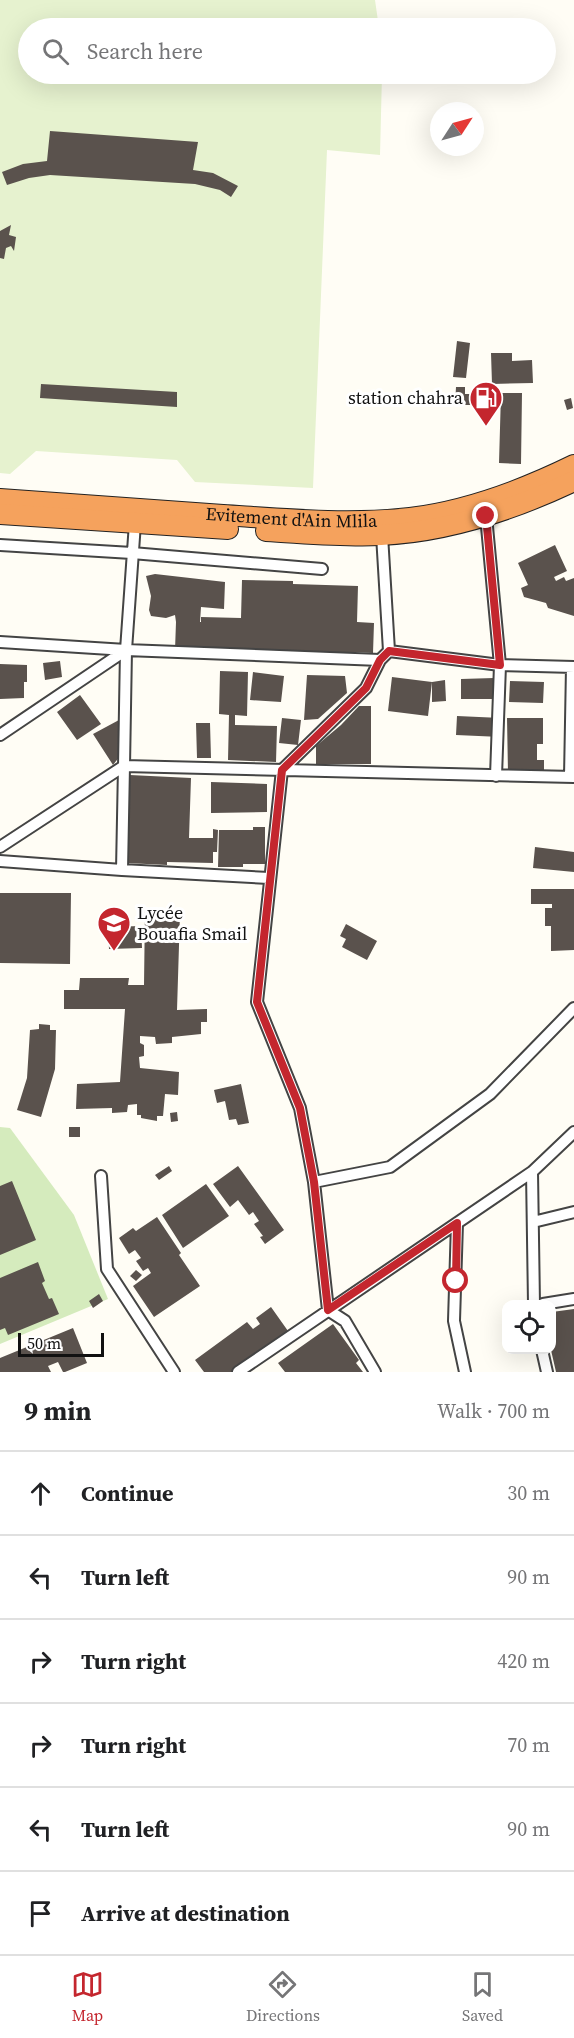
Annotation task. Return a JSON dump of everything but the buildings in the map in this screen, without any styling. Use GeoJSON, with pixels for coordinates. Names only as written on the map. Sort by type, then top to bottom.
{"type":"FeatureCollection","features":[{"type":"Feature","properties":{"kind":"highway","name":"Evitement d'Ain Mlila"},"geometry":{"type":"LineString","coordinates":[[0,499],[275,518],[363,521],[411,518],[500,497],[574,465]]}},
{"type":"Feature","properties":{"kind":"highway","name":"Evitement d'Ain Mlila"},"geometry":{"type":"LineString","coordinates":[[0,514],[347,536],[382,535],[430,530],[486,516],[574,481]]}},
{"type":"Feature","properties":{"kind":"street"},"geometry":{"type":"LineString","coordinates":[[486,516],[500,665],[496,776]]}},
{"type":"Feature","properties":{"kind":"street"},"geometry":{"type":"LineString","coordinates":[[122,870],[126,650],[135,523]]}},
{"type":"Feature","properties":{"kind":"street"},"geometry":{"type":"LineString","coordinates":[[328,1310],[314,1182],[300,1108],[257,1002],[282,770],[366,688],[380,660],[389,651],[382,535]]}},
{"type":"Feature","properties":{"kind":"street"},"geometry":{"type":"LineString","coordinates":[[0,545],[132,553],[322,569]]}},
{"type":"Feature","properties":{"kind":"street"},"geometry":{"type":"LineString","coordinates":[[0,642],[126,650],[380,660]]}},
{"type":"Feature","properties":{"kind":"street"},"geometry":{"type":"LineString","coordinates":[[0,735],[126,650]]}},
{"type":"Feature","properties":{"kind":"street"},"geometry":{"type":"LineString","coordinates":[[0,847],[124,765],[572,777],[573,667],[500,665],[389,651]]}},
{"type":"Feature","properties":{"kind":"street"},"geometry":{"type":"LineString","coordinates":[[0,861],[269,878]]}},
{"type":"Feature","properties":{"kind":"street"},"geometry":{"type":"LineString","coordinates":[[314,1182],[390,1167],[490,1094],[574,1008]]}},
{"type":"Feature","properties":{"kind":"street"},"geometry":{"type":"LineString","coordinates":[[238,1372],[532,1172],[574,1132]]}},
{"type":"Feature","properties":{"kind":"street"},"geometry":{"type":"LineString","coordinates":[[532,1172],[534,1300]]}},
{"type":"Feature","properties":{"kind":"street"},"geometry":{"type":"LineString","coordinates":[[101,1176],[107,1269],[174,1372]]}},
{"type":"Feature","properties":{"kind":"street"},"geometry":{"type":"LineString","coordinates":[[533,1222],[574,1212]]}},
{"type":"Feature","properties":{"kind":"street"},"geometry":{"type":"LineString","coordinates":[[457,1223],[454,1321],[465,1372]]}},
{"type":"Feature","properties":{"kind":"street"},"geometry":{"type":"LineString","coordinates":[[556,1302],[574,1299]]}},
{"type":"Feature","properties":{"kind":"street"},"geometry":{"type":"LineString","coordinates":[[328,1310],[345,1321],[374,1372]]}},
{"type":"Feature","properties":{"kind":"street"},"geometry":{"type":"LineString","coordinates":[[543,1354],[547,1372]]}},
{"type":"Feature","properties":{"kind":"green space"},"geometry":{"type":"Polygon","coordinates":[[[0,0],[375,0],[378,18],[18,18],[18,84],[382,84],[380,155],[327,150],[313,488],[195,482],[177,460],[36,451],[10,474],[0,473],[0,0]]]}},
{"type":"Feature","properties":{"kind":"green space"},"geometry":{"type":"Polygon","coordinates":[[[0,1127],[10,1128],[74,1215],[108,1299],[0,1344],[0,1127]]]}},
{"type":"Feature","properties":{"kind":"place","name":"station chahra"},"geometry":{"type":"Point","coordinates":[486,427]}},
{"type":"Feature","properties":{"kind":"place","name":"Lycée Bouafia Smail"},"geometry":{"type":"Point","coordinates":[114,952]}},
{"type":"Feature","properties":{"kind":"route"},"geometry":{"type":"LineString","coordinates":[[456,1281],[457,1223],[328,1310],[314,1182],[300,1108],[257,1002],[282,770],[366,688],[380,660],[389,651],[500,665],[486,516]]}}]}
